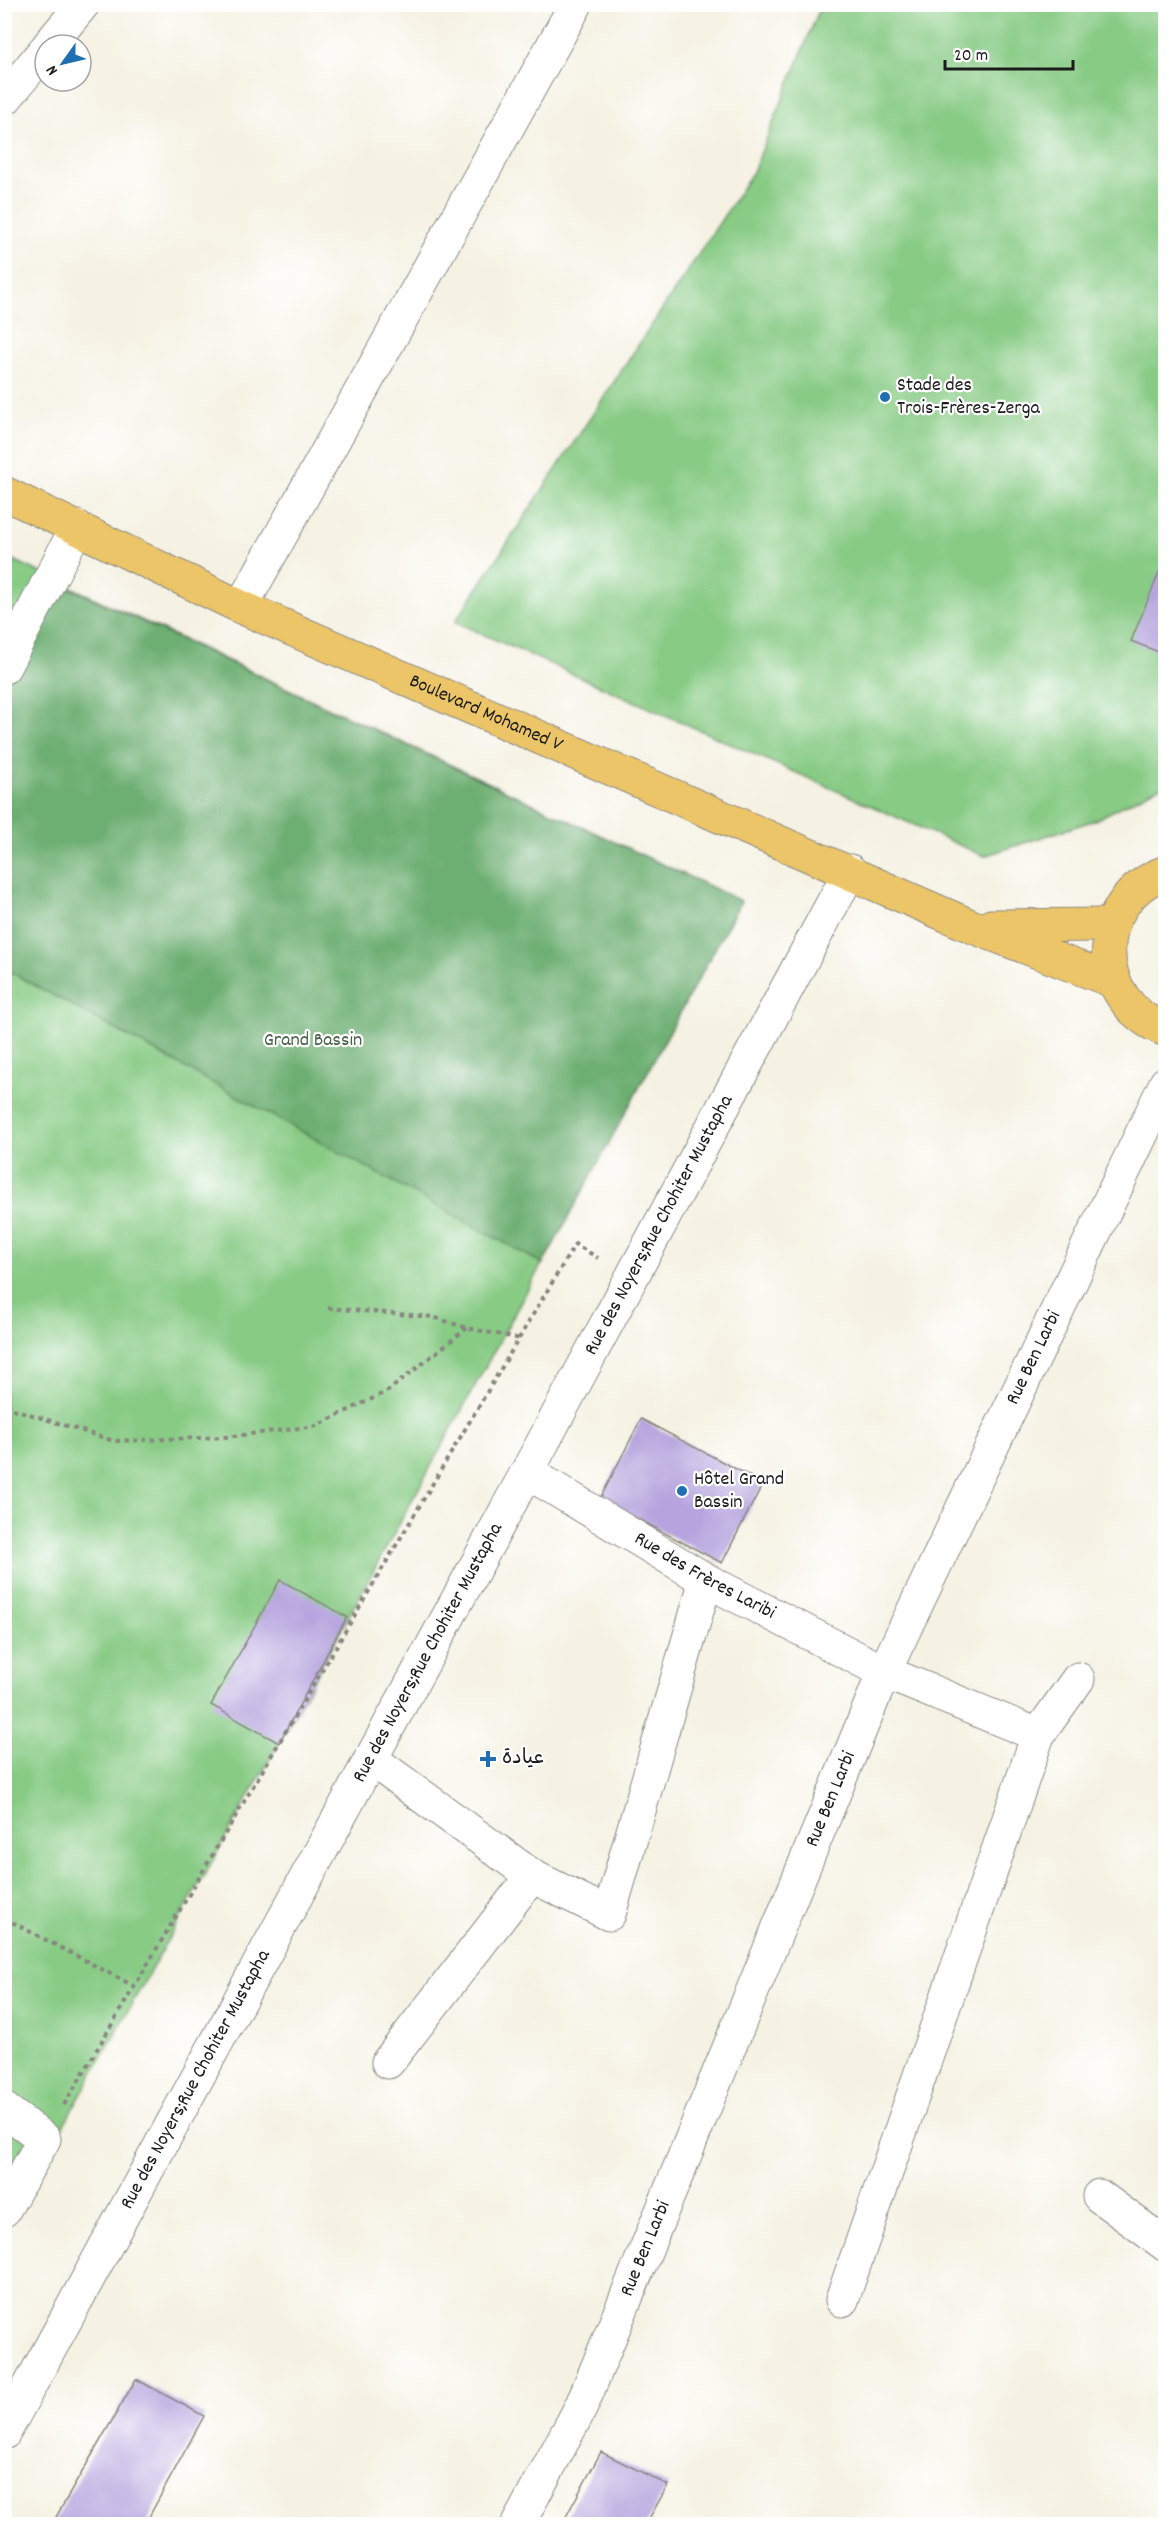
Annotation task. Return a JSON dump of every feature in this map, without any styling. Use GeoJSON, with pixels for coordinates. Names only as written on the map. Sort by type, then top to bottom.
{"type":"FeatureCollection","features":[{"type":"Feature","properties":{"kind":"main road","name":"Boulevard Mohamed V"},"geometry":{"type":"LineString","coordinates":[[4,493],[241,607],[850,871],[971,926],[1113,981]]}},
{"type":"Feature","properties":{"kind":"main road"},"geometry":{"type":"LineString","coordinates":[[1165,1031],[1142,1019],[1125,1002],[1113,981],[1108,953],[1112,925],[1120,906],[1134,890],[1152,877],[1166,872]]}},
{"type":"Feature","properties":{"kind":"main road","name":"Boulevard Mohamed V"},"geometry":{"type":"LineString","coordinates":[[971,926],[1112,925]]}},
{"type":"Feature","properties":{"kind":"street"},"geometry":{"type":"LineString","coordinates":[[60,33],[83,4]]}},
{"type":"Feature","properties":{"kind":"street"},"geometry":{"type":"LineString","coordinates":[[241,607],[576,4]]}},
{"type":"Feature","properties":{"kind":"street"},"geometry":{"type":"LineString","coordinates":[[4,100],[33,65]]}},
{"type":"Feature","properties":{"kind":"street"},"geometry":{"type":"LineString","coordinates":[[4,667],[77,527]]}},
{"type":"Feature","properties":{"kind":"street","name":"Rue des Noyers;Rue Chohiter Mustapha"},"geometry":{"type":"LineString","coordinates":[[4,2433],[527,1472],[850,871]]}},
{"type":"Feature","properties":{"kind":"street","name":"Rue Ben Larbi"},"geometry":{"type":"LineString","coordinates":[[518,2524],[582,2407],[884,1672],[1166,1083]]}},
{"type":"Feature","properties":{"kind":"street","name":"Rue des Frères Laribi"},"geometry":{"type":"LineString","coordinates":[[527,1472],[706,1580],[884,1672],[1038,1735]]}},
{"type":"Feature","properties":{"kind":"street"},"geometry":{"type":"LineString","coordinates":[[371,1759],[532,1876],[609,1914],[706,1580]]}},
{"type":"Feature","properties":{"kind":"street"},"geometry":{"type":"LineString","coordinates":[[843,2300],[1038,1735],[1078,1679]]}},
{"type":"Feature","properties":{"kind":"street"},"geometry":{"type":"LineString","coordinates":[[388,2062],[532,1876]]}},
{"type":"Feature","properties":{"kind":"street"},"geometry":{"type":"LineString","coordinates":[[4,2109],[44,2139],[4,2210]]}},
{"type":"Feature","properties":{"kind":"street"},"geometry":{"type":"LineString","coordinates":[[1099,2196],[1166,2245]]}},
{"type":"Feature","properties":{"kind":"path"},"geometry":{"type":"LineString","coordinates":[[44,2139],[575,1245]]}},
{"type":"Feature","properties":{"kind":"path"},"geometry":{"type":"LineString","coordinates":[[328,1308],[434,1317],[467,1328],[521,1339]]}},
{"type":"Feature","properties":{"kind":"path"},"geometry":{"type":"LineString","coordinates":[[4,1406],[114,1441],[226,1437],[316,1426],[388,1391],[467,1328]]}},
{"type":"Feature","properties":{"kind":"path"},"geometry":{"type":"LineString","coordinates":[[4,1918],[134,1986]]}},
{"type":"Feature","properties":{"kind":"green space","name":"Stade des Trois-Frères-Zerga"},"geometry":{"type":"Polygon","coordinates":[[[821,5],[1165,5],[1165,784],[1095,820],[984,856],[455,622],[753,172],[821,5]]]}},
{"type":"Feature","properties":{"kind":"green space","name":"Grand Bassin"},"geometry":{"type":"Polygon","coordinates":[[[5,556],[741,901],[279,1743],[5,2229],[5,556]]]}},
{"type":"Feature","properties":{"kind":"green space"},"geometry":{"type":"Polygon","coordinates":[[[57,582],[741,901],[543,1264],[5,969],[5,676],[57,582]]]}},
{"type":"Feature","properties":{"kind":"building"},"geometry":{"type":"Polygon","coordinates":[[[1166,558],[1166,655],[1131,641],[1166,558]]]}},
{"type":"Feature","properties":{"kind":"building","name":"Hôtel Grand Bassin"},"geometry":{"type":"Polygon","coordinates":[[[641,1419],[763,1483],[722,1563],[600,1499],[641,1419]]]}},
{"type":"Feature","properties":{"kind":"building"},"geometry":{"type":"Polygon","coordinates":[[[280,1580],[347,1617],[279,1743],[211,1705],[280,1580]]]}},
{"type":"Feature","properties":{"kind":"building"},"geometry":{"type":"Polygon","coordinates":[[[136,2379],[204,2416],[145,2524],[52,2524],[136,2379]]]}},
{"type":"Feature","properties":{"kind":"building"},"geometry":{"type":"Polygon","coordinates":[[[601,2452],[668,2485],[646,2524],[562,2524],[601,2452]]]}},
{"type":"Feature","properties":{"kind":"place","name":"Stade des Trois-Frères-Zerga"},"geometry":{"type":"Point","coordinates":[885,397]}},
{"type":"Feature","properties":{"kind":"place","name":"Hôtel Grand Bassin"},"geometry":{"type":"Point","coordinates":[682,1491]}},
{"type":"Feature","properties":{"kind":"place","name":"عيادة"},"geometry":{"type":"Point","coordinates":[488,1759]}}]}
